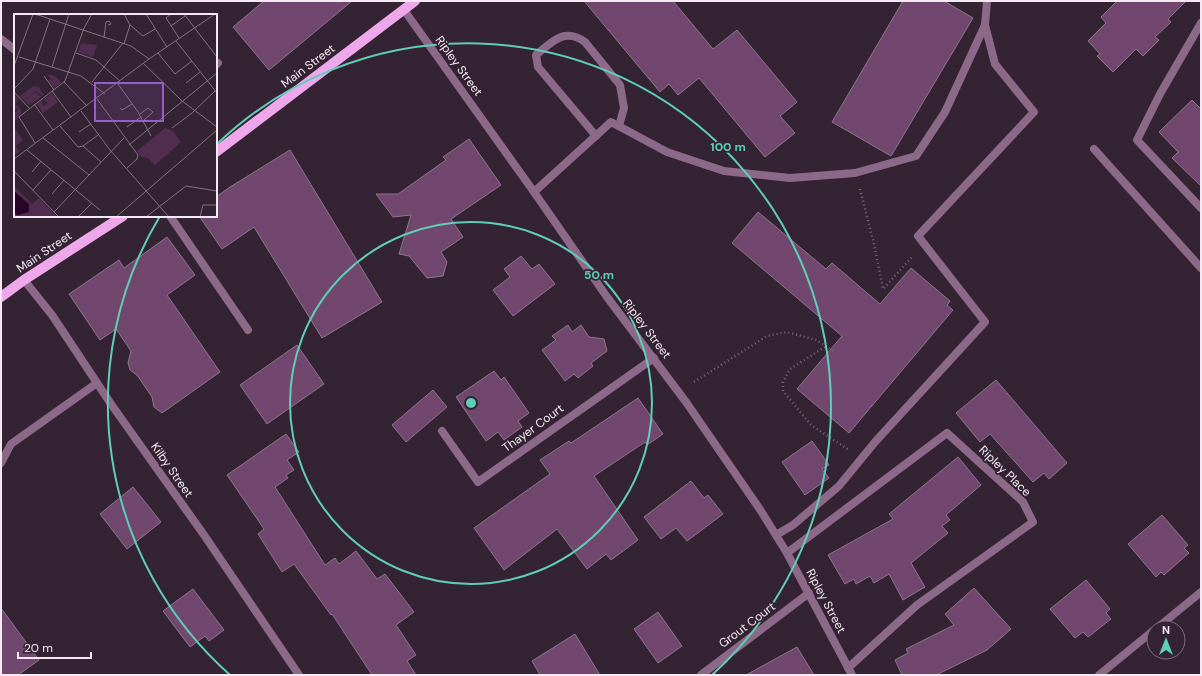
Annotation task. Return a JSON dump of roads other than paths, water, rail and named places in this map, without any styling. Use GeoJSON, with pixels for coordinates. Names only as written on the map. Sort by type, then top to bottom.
{"type":"FeatureCollection","features":[{"type":"Feature","properties":{"kind":"main road","name":"Main Street"},"geometry":{"type":"LineString","coordinates":[[217,151],[415,1]]}},
{"type":"Feature","properties":{"kind":"main road","name":"Main Street"},"geometry":{"type":"LineString","coordinates":[[1,297],[24,280],[121,217]]}},
{"type":"Feature","properties":{"kind":"street"},"geometry":{"type":"LineString","coordinates":[[776,535],[793,525],[839,486],[874,442],[985,322],[918,236],[1034,112],[995,64],[985,25],[987,1]]}},
{"type":"Feature","properties":{"kind":"street","name":"Ripley Street"},"geometry":{"type":"LineString","coordinates":[[404,10],[607,297],[686,402],[761,511],[787,553],[850,671]]}},
{"type":"Feature","properties":{"kind":"street"},"geometry":{"type":"LineString","coordinates":[[1201,23],[1160,94],[1137,140],[1201,208]]}},
{"type":"Feature","properties":{"kind":"street"},"geometry":{"type":"LineString","coordinates":[[534,192],[611,122],[667,152],[724,171],[790,178],[855,173],[916,156],[944,112],[985,25]]}},
{"type":"Feature","properties":{"kind":"street"},"geometry":{"type":"LineString","coordinates":[[596,136],[538,67],[536,55],[556,39],[567,35],[579,38],[585,42],[620,85],[624,108],[619,126]]}},
{"type":"Feature","properties":{"kind":"street"},"geometry":{"type":"LineString","coordinates":[[1,39],[14,49]]}},
{"type":"Feature","properties":{"kind":"street"},"geometry":{"type":"LineString","coordinates":[[1094,149],[1201,268]]}},
{"type":"Feature","properties":{"kind":"street"},"geometry":{"type":"LineString","coordinates":[[171,217],[248,330]]}},
{"type":"Feature","properties":{"kind":"street","name":"Kilby Street"},"geometry":{"type":"LineString","coordinates":[[24,280],[52,315],[97,383],[208,541],[299,675]]}},
{"type":"Feature","properties":{"kind":"street","name":"Thayer Court"},"geometry":{"type":"LineString","coordinates":[[442,431],[478,482],[654,358]]}},
{"type":"Feature","properties":{"kind":"street"},"geometry":{"type":"LineString","coordinates":[[1,463],[11,444],[97,383]]}},
{"type":"Feature","properties":{"kind":"street","name":"Ripley Place"},"geometry":{"type":"LineString","coordinates":[[787,553],[947,434],[1023,502],[1033,522],[917,605],[850,671]]}},
{"type":"Feature","properties":{"kind":"street"},"geometry":{"type":"LineString","coordinates":[[1167,620],[1201,592]]}},
{"type":"Feature","properties":{"kind":"street","name":"Grout Court"},"geometry":{"type":"LineString","coordinates":[[700,675],[809,593]]}},
{"type":"Feature","properties":{"kind":"street"},"geometry":{"type":"LineString","coordinates":[[1099,675],[1146,637]]}}]}
